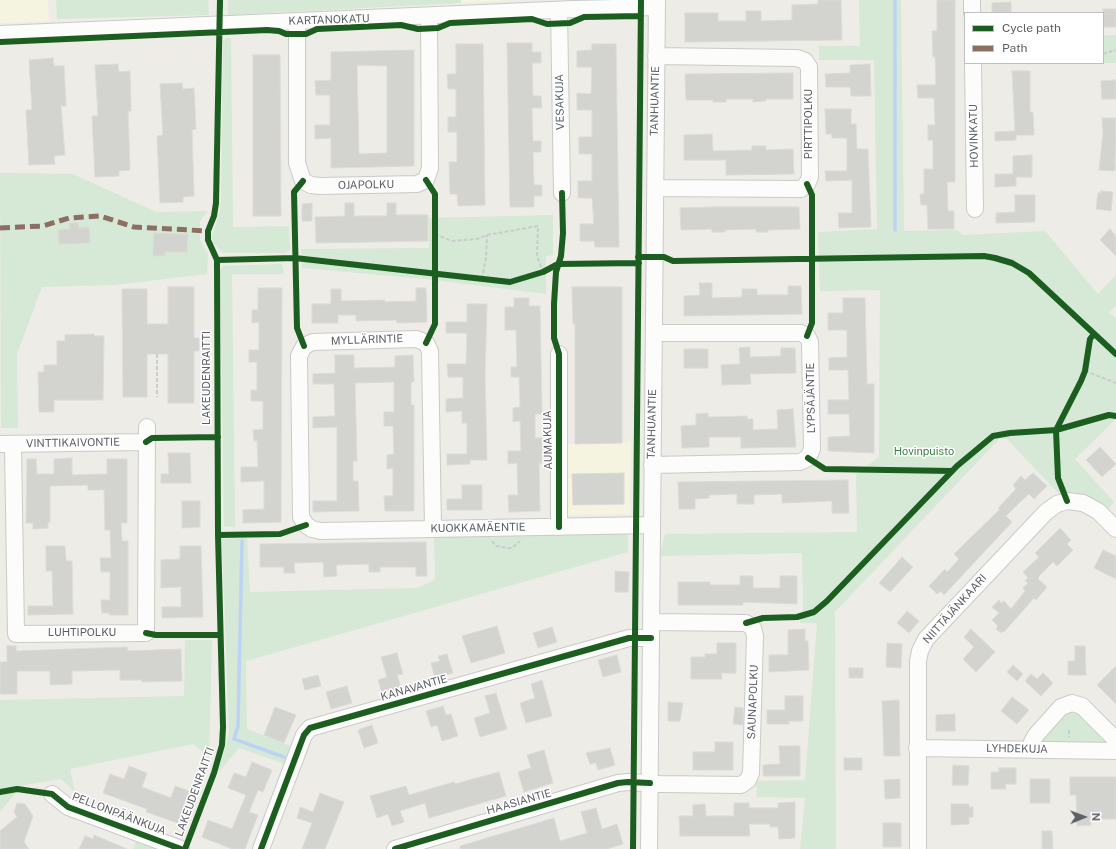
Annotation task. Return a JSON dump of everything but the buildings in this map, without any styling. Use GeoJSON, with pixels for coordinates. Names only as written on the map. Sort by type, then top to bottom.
{"type":"FeatureCollection","features":[{"type":"Feature","properties":{"kind":"street"},"geometry":{"type":"LineString","coordinates":[[972,0],[972,12]]}},
{"type":"Feature","properties":{"kind":"street","name":"KARTANOKATU"},"geometry":{"type":"LineString","coordinates":[[0,34],[429,16],[476,7],[657,4]]}},
{"type":"Feature","properties":{"kind":"street","name":"TANHUANTIE"},"geometry":{"type":"LineString","coordinates":[[649,849],[654,188],[657,4]]}},
{"type":"Feature","properties":{"kind":"street","name":"VESAKUJA"},"geometry":{"type":"LineString","coordinates":[[562,194],[569,6]]}},
{"type":"Feature","properties":{"kind":"street","name":"OJAPOLKU"},"geometry":{"type":"LineString","coordinates":[[297,21],[297,163],[303,181],[311,185],[320,186],[417,184],[426,180],[430,168],[429,16]]}},
{"type":"Feature","properties":{"kind":"street","name":"PIRTTIPOLKU"},"geometry":{"type":"LineString","coordinates":[[654,188],[801,189],[810,177],[809,67],[805,61],[797,58],[671,55],[656,56]]}},
{"type":"Feature","properties":{"kind":"street","name":"HOVINKATU"},"geometry":{"type":"LineString","coordinates":[[973,64],[975,209]]}},
{"type":"Feature","properties":{"kind":"street","name":"LYPSÄJÄNTIE"},"geometry":{"type":"LineString","coordinates":[[652,465],[800,462],[808,458],[812,449],[810,342],[807,336],[801,333],[654,332]]}},
{"type":"Feature","properties":{"kind":"street","name":"MYLLÄRINTIE"},"geometry":{"type":"LineString","coordinates":[[306,525],[301,517],[299,356],[304,346],[313,342],[417,339],[426,343],[430,351],[433,529]]}},
{"type":"Feature","properties":{"kind":"street","name":"AUMAKUJA"},"geometry":{"type":"LineString","coordinates":[[559,354],[559,527]]}},
{"type":"Feature","properties":{"kind":"street","name":"LUHTIPOLKU"},"geometry":{"type":"LineString","coordinates":[[6,445],[16,634],[146,633],[146,434]]}},
{"type":"Feature","properties":{"kind":"street","name":"VINTTIKAIVONTIE"},"geometry":{"type":"LineString","coordinates":[[6,445],[146,434]]}},
{"type":"Feature","properties":{"kind":"street","name":"NIITTÄJÄNKAARI"},"geometry":{"type":"LineString","coordinates":[[918,849],[918,662],[920,651],[926,639],[1046,512],[1057,504],[1067,501],[1077,501],[1090,506],[1116,529]]}},
{"type":"Feature","properties":{"kind":"street","name":"KUOKKAMÄENTIE"},"geometry":{"type":"LineString","coordinates":[[306,525],[321,531],[652,525]]}},
{"type":"Feature","properties":{"kind":"street","name":"SAUNAPOLKU"},"geometry":{"type":"LineString","coordinates":[[650,784],[741,785],[748,780],[751,773],[755,636],[753,628],[746,623],[651,630]]}},
{"type":"Feature","properties":{"kind":"street","name":"KANAVANTIE"},"geometry":{"type":"LineString","coordinates":[[261,849],[304,735],[310,728],[629,638],[651,630]]}},
{"type":"Feature","properties":{"kind":"street"},"geometry":{"type":"LineString","coordinates":[[1032,749],[1032,742],[1036,735],[1062,707],[1072,704],[1082,706],[1116,740]]}},
{"type":"Feature","properties":{"kind":"street","name":"LYHDEKUJA"},"geometry":{"type":"LineString","coordinates":[[917,748],[1116,751]]}},
{"type":"Feature","properties":{"kind":"street","name":"HAASIANTIE"},"geometry":{"type":"LineString","coordinates":[[395,849],[618,783],[628,782],[650,784]]}},
{"type":"Feature","properties":{"kind":"street","name":"PELLONPÄÄNKUJA"},"geometry":{"type":"LineString","coordinates":[[52,794],[68,807],[181,849]]}},
{"type":"Feature","properties":{"kind":"path"},"geometry":{"type":"LineString","coordinates":[[1104,54],[1116,50]]}},
{"type":"Feature","properties":{"kind":"path"},"geometry":{"type":"LineString","coordinates":[[435,231],[452,241],[477,239],[486,235],[538,226],[537,256],[542,271]]}},
{"type":"Feature","properties":{"kind":"path"},"geometry":{"type":"LineString","coordinates":[[435,231],[435,242]]}},
{"type":"Feature","properties":{"kind":"path"},"geometry":{"type":"LineString","coordinates":[[486,235],[486,258],[479,279],[489,280]]}},
{"type":"Feature","properties":{"kind":"path"},"geometry":{"type":"LineString","coordinates":[[157,354],[157,397]]}},
{"type":"Feature","properties":{"kind":"path"},"geometry":{"type":"LineString","coordinates":[[1086,363],[1084,373],[1116,383]]}},
{"type":"Feature","properties":{"kind":"path"},"geometry":{"type":"LineString","coordinates":[[0,792],[18,790],[52,794]]}},
{"type":"Feature","properties":{"kind":"shaded area"},"geometry":{"type":"Polygon","coordinates":[[[0,0],[48,0],[49,21],[0,23],[0,0]]]}},
{"type":"Feature","properties":{"kind":"shaded area"},"geometry":{"type":"Polygon","coordinates":[[[461,0],[520,0],[461,3],[461,0]]]}},
{"type":"Feature","properties":{"kind":"shaded area"},"geometry":{"type":"Polygon","coordinates":[[[631,442],[630,514],[566,515],[565,444],[631,442]]]}},
{"type":"Feature","properties":{"kind":"green space"},"geometry":{"type":"Polygon","coordinates":[[[56,0],[208,0],[209,15],[57,19],[56,0]]]}},
{"type":"Feature","properties":{"kind":"green space"},"geometry":{"type":"Polygon","coordinates":[[[228,0],[461,0],[461,3],[228,15],[228,0]]]}},
{"type":"Feature","properties":{"kind":"green space","name":"Hovinpuisto"},"geometry":{"type":"Polygon","coordinates":[[[859,0],[901,0],[904,231],[956,230],[963,235],[1045,231],[1098,294],[1116,275],[1116,305],[1109,312],[1116,319],[1116,419],[1075,459],[1114,502],[1106,511],[1061,496],[1007,439],[1000,438],[835,612],[836,849],[800,849],[805,798],[757,797],[756,781],[805,780],[817,623],[800,623],[803,609],[802,553],[660,556],[665,534],[857,532],[856,474],[879,457],[880,290],[820,291],[818,232],[877,229],[874,60],[819,60],[819,46],[860,46],[859,0]]]}},
{"type":"Feature","properties":{"kind":"green space"},"geometry":{"type":"Polygon","coordinates":[[[1104,35],[1116,35],[1116,63],[1104,63],[1104,35]]]}},
{"type":"Feature","properties":{"kind":"green space"},"geometry":{"type":"Polygon","coordinates":[[[226,38],[231,38],[233,227],[289,226],[290,250],[285,253],[223,253],[213,243],[212,236],[219,215],[221,202],[223,42],[226,38]]]}},
{"type":"Feature","properties":{"kind":"green space"},"geometry":{"type":"Polygon","coordinates":[[[0,173],[73,174],[156,212],[208,211],[200,221],[200,240],[208,254],[207,274],[114,285],[42,287],[17,354],[18,428],[1,428],[0,173]]]}},
{"type":"Feature","properties":{"kind":"green space"},"geometry":{"type":"Polygon","coordinates":[[[553,215],[553,255],[546,256],[546,294],[425,279],[302,268],[301,249],[429,248],[429,218],[553,215]]]}},
{"type":"Feature","properties":{"kind":"green space"},"geometry":{"type":"Polygon","coordinates":[[[282,264],[284,274],[232,274],[235,527],[224,526],[220,270],[223,266],[282,264]]]}},
{"type":"Feature","properties":{"kind":"green space"},"geometry":{"type":"Polygon","coordinates":[[[628,532],[628,552],[246,661],[247,729],[293,747],[285,764],[239,748],[218,773],[229,733],[222,539],[247,538],[250,592],[417,588],[435,580],[434,534],[628,532]]]}},
{"type":"Feature","properties":{"kind":"green space"},"geometry":{"type":"Polygon","coordinates":[[[185,640],[212,640],[209,756],[193,744],[70,769],[75,792],[61,779],[25,785],[14,795],[0,812],[0,700],[184,696],[185,640]]]}},
{"type":"Feature","properties":{"kind":"green space"},"geometry":{"type":"Polygon","coordinates":[[[1077,710],[1107,741],[1106,743],[1041,741],[1063,713],[1077,710]]]}},
{"type":"Feature","properties":{"kind":"green space"},"geometry":{"type":"Polygon","coordinates":[[[137,839],[161,849],[133,849],[137,839]]]}},
{"type":"Feature","properties":{"kind":"waterway"},"geometry":{"type":"LineString","coordinates":[[895,0],[895,230]]}},
{"type":"Feature","properties":{"kind":"waterway"},"geometry":{"type":"LineString","coordinates":[[242,541],[238,726],[234,739],[284,757]]}},
{"type":"Feature","properties":{"kind":"marked path"},"geometry":{"type":"LineString","coordinates":[[0,228],[43,226],[69,218],[100,216],[134,227],[208,231]]}},
{"type":"Feature","properties":{"kind":"cycle path","name":"LAKEUDENRAITTI"},"geometry":{"type":"LineString","coordinates":[[185,849],[214,773],[222,745],[223,727],[218,535],[217,260],[208,240],[208,231],[214,216],[216,203],[220,0]]}},
{"type":"Feature","properties":{"kind":"cycle path"},"geometry":{"type":"LineString","coordinates":[[633,849],[641,0]]}},
{"type":"Feature","properties":{"kind":"cycle path"},"geometry":{"type":"LineString","coordinates":[[0,42],[267,30],[279,31],[286,34],[306,34],[317,29],[401,25],[418,29],[438,28],[450,23],[532,19],[547,24],[570,23],[584,17],[641,16]]}},
{"type":"Feature","properties":{"kind":"cycle path"},"geometry":{"type":"LineString","coordinates":[[426,180],[435,194],[435,324],[426,343]]}},
{"type":"Feature","properties":{"kind":"cycle path"},"geometry":{"type":"LineString","coordinates":[[303,181],[294,192],[297,328],[304,346]]}},
{"type":"Feature","properties":{"kind":"cycle path"},"geometry":{"type":"LineString","coordinates":[[807,184],[812,195],[812,323],[807,336]]}},
{"type":"Feature","properties":{"kind":"cycle path"},"geometry":{"type":"LineString","coordinates":[[559,527],[559,354],[554,338],[554,304],[556,272],[561,256],[563,233],[562,193]]}},
{"type":"Feature","properties":{"kind":"cycle path"},"geometry":{"type":"LineString","coordinates":[[638,257],[664,257],[673,261],[984,256],[995,258],[1012,263],[1029,273],[1116,354]]}},
{"type":"Feature","properties":{"kind":"cycle path"},"geometry":{"type":"LineString","coordinates":[[217,260],[295,258],[510,282],[543,272],[558,264],[639,263]]}},
{"type":"Feature","properties":{"kind":"cycle path"},"geometry":{"type":"LineString","coordinates":[[1067,501],[1058,478],[1056,430],[1085,371],[1090,339],[1094,334]]}},
{"type":"Feature","properties":{"kind":"cycle path"},"geometry":{"type":"LineString","coordinates":[[746,623],[763,618],[797,617],[814,612],[827,601],[957,466],[993,436],[1010,433],[1056,430],[1109,415],[1116,416]]}},
{"type":"Feature","properties":{"kind":"cycle path"},"geometry":{"type":"LineString","coordinates":[[146,442],[152,438],[218,437]]}},
{"type":"Feature","properties":{"kind":"cycle path"},"geometry":{"type":"LineString","coordinates":[[808,458],[825,469],[952,471]]}},
{"type":"Feature","properties":{"kind":"cycle path"},"geometry":{"type":"LineString","coordinates":[[218,535],[280,534],[306,525]]}},
{"type":"Feature","properties":{"kind":"cycle path"},"geometry":{"type":"LineString","coordinates":[[146,633],[156,635],[220,635]]}},
{"type":"Feature","properties":{"kind":"cycle path"},"geometry":{"type":"LineString","coordinates":[[261,849],[304,735],[310,728],[629,638],[651,638]]}},
{"type":"Feature","properties":{"kind":"cycle path"},"geometry":{"type":"LineString","coordinates":[[395,849],[618,783],[650,783]]}},
{"type":"Feature","properties":{"kind":"cycle path"},"geometry":{"type":"LineString","coordinates":[[0,792],[17,789],[52,794],[68,807],[181,849]]}}]}
